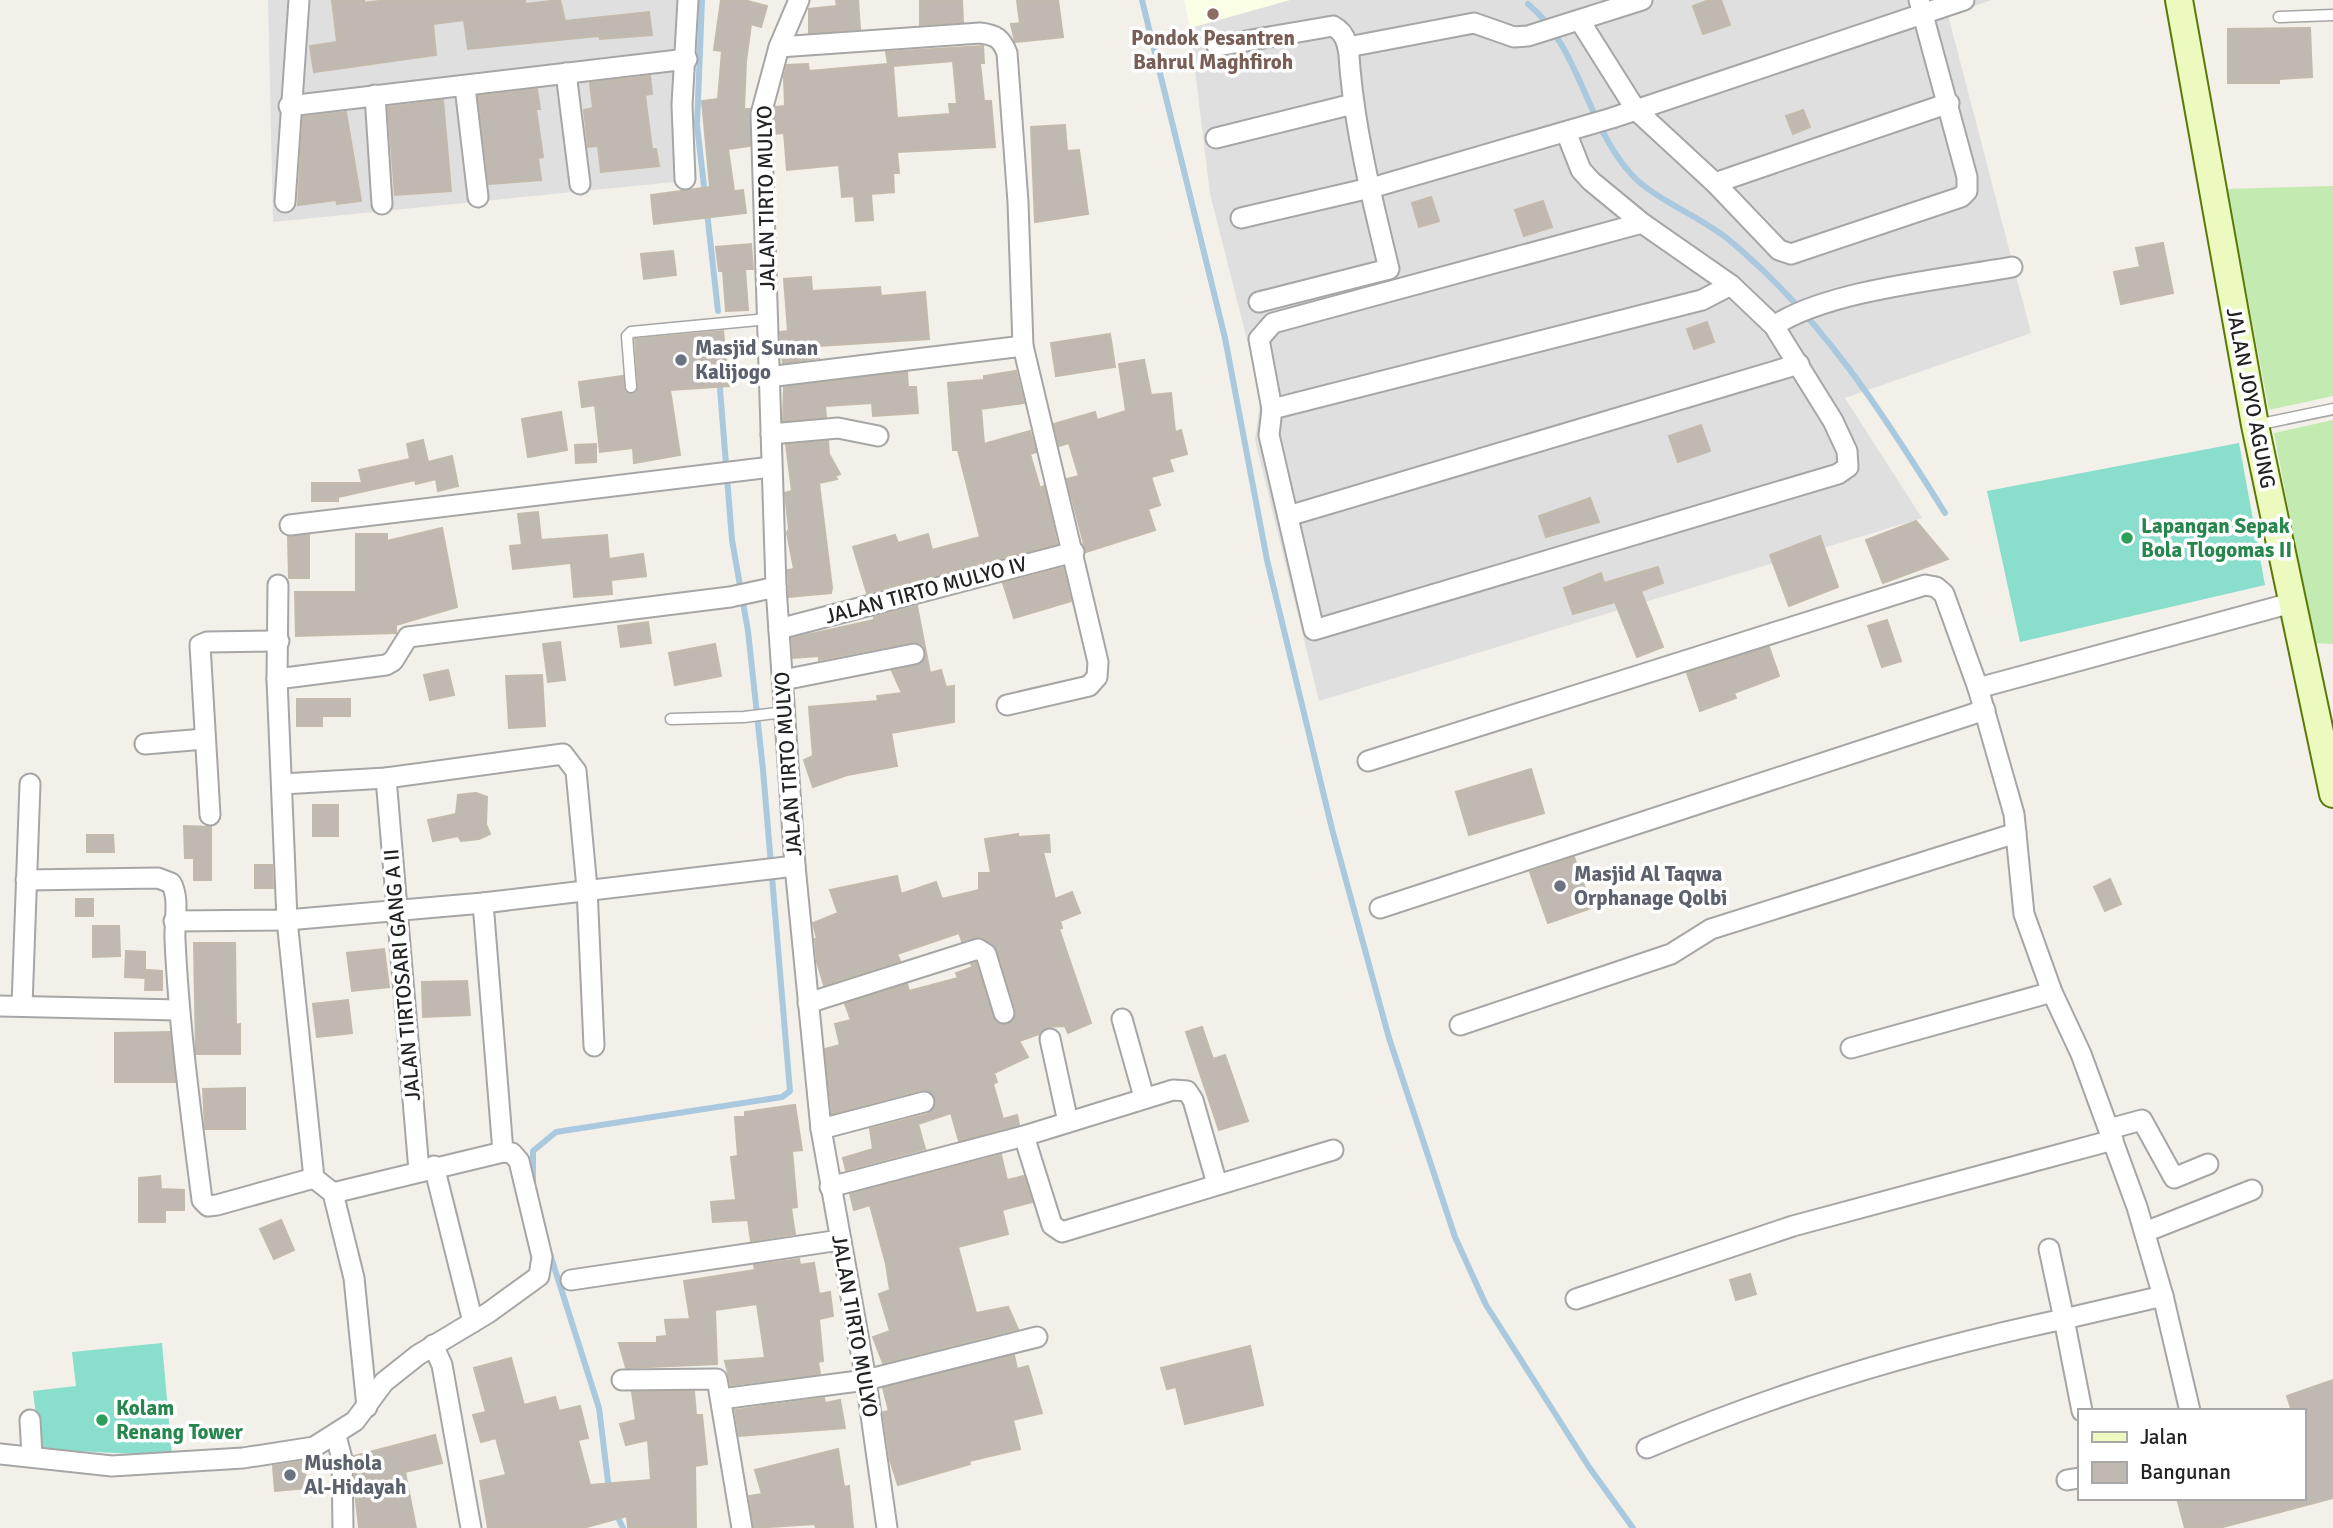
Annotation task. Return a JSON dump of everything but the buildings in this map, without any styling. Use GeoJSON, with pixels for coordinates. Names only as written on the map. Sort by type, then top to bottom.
{"type":"FeatureCollection","features":[{"type":"Feature","properties":{"kind":"main road","name":"JALAN JOYO AGUNG"},"geometry":{"type":"LineString","coordinates":[[2179,0],[2256,425],[2333,794]]}},
{"type":"Feature","properties":{"kind":"street"},"geometry":{"type":"LineString","coordinates":[[285,202],[289,106],[299,0]]}},
{"type":"Feature","properties":{"kind":"street"},"geometry":{"type":"LineString","coordinates":[[685,179],[682,105],[687,59],[688,0]]}},
{"type":"Feature","properties":{"kind":"street","name":"JALAN TIRTO MULYO"},"geometry":{"type":"LineString","coordinates":[[799,0],[779,47],[761,114],[771,467],[783,680],[776,713],[779,868],[807,1003],[821,1129],[866,1380],[887,1528]]}},
{"type":"Feature","properties":{"kind":"street"},"geometry":{"type":"LineString","coordinates":[[1348,47],[1474,23],[1514,37],[1528,36],[1642,0]]}},
{"type":"Feature","properties":{"kind":"street"},"geometry":{"type":"LineString","coordinates":[[1241,218],[1374,187],[1586,126],[1920,6],[1964,0]]}},
{"type":"Feature","properties":{"kind":"street"},"geometry":{"type":"LineString","coordinates":[[1580,21],[1636,110],[1715,183],[1779,250],[1791,254],[1961,197],[1966,191],[1967,177],[1949,103],[1920,6]]}},
{"type":"Feature","properties":{"kind":"street"},"geometry":{"type":"LineString","coordinates":[[1217,46],[1333,26],[1340,29],[1348,47],[1353,104],[1374,187],[1389,269],[1259,302]]}},
{"type":"Feature","properties":{"kind":"street"},"geometry":{"type":"LineString","coordinates":[[779,47],[980,33],[993,34],[1002,40],[1007,53],[1017,188],[1023,346],[1098,662],[1097,677],[1089,686],[1007,705]]}},
{"type":"Feature","properties":{"kind":"street"},"geometry":{"type":"LineString","coordinates":[[289,106],[687,59]]}},
{"type":"Feature","properties":{"kind":"street"},"geometry":{"type":"LineString","coordinates":[[566,73],[580,184]]}},
{"type":"Feature","properties":{"kind":"street"},"geometry":{"type":"LineString","coordinates":[[465,86],[478,197]]}},
{"type":"Feature","properties":{"kind":"street"},"geometry":{"type":"LineString","coordinates":[[375,95],[382,204]]}},
{"type":"Feature","properties":{"kind":"street"},"geometry":{"type":"LineString","coordinates":[[1715,183],[1949,103]]}},
{"type":"Feature","properties":{"kind":"street"},"geometry":{"type":"LineString","coordinates":[[1216,138],[1353,104]]}},
{"type":"Feature","properties":{"kind":"street"},"geometry":{"type":"LineString","coordinates":[[1566,132],[1581,170],[1642,223],[1731,285],[1774,326],[1799,364],[1847,451],[1848,467],[1838,474],[1314,630],[1311,627],[1269,435],[1272,409],[1259,339],[1273,323],[1642,223]]}},
{"type":"Feature","properties":{"kind":"street"},"geometry":{"type":"LineString","coordinates":[[1774,326],[1791,314],[1832,300],[2012,267]]}},
{"type":"Feature","properties":{"kind":"street"},"geometry":{"type":"LineString","coordinates":[[1272,409],[1702,300],[1731,285]]}},
{"type":"Feature","properties":{"kind":"street"},"geometry":{"type":"LineString","coordinates":[[768,377],[1023,346]]}},
{"type":"Feature","properties":{"kind":"street"},"geometry":{"type":"LineString","coordinates":[[1287,516],[1799,364]]}},
{"type":"Feature","properties":{"kind":"street"},"geometry":{"type":"LineString","coordinates":[[771,433],[838,428],[878,436]]}},
{"type":"Feature","properties":{"kind":"street"},"geometry":{"type":"LineString","coordinates":[[290,525],[771,467]]}},
{"type":"Feature","properties":{"kind":"street","name":"JALAN TIRTO MULYO IV"},"geometry":{"type":"LineString","coordinates":[[779,629],[1074,552]]}},
{"type":"Feature","properties":{"kind":"street"},"geometry":{"type":"LineString","coordinates":[[278,585],[277,679],[287,920],[314,1178],[333,1193],[354,1278],[367,1407]]}},
{"type":"Feature","properties":{"kind":"street"},"geometry":{"type":"LineString","coordinates":[[1368,761],[1925,585],[1936,587],[1944,594],[1985,710],[2016,833],[2024,914],[2052,992],[2081,1054],[2145,1233],[2190,1409]]}},
{"type":"Feature","properties":{"kind":"street"},"geometry":{"type":"LineString","coordinates":[[277,679],[386,665],[393,661],[408,637],[730,597],[776,587]]}},
{"type":"Feature","properties":{"kind":"street"},"geometry":{"type":"LineString","coordinates":[[1978,688],[2291,603]]}},
{"type":"Feature","properties":{"kind":"street"},"geometry":{"type":"LineString","coordinates":[[210,815],[200,645],[207,642],[279,642]]}},
{"type":"Feature","properties":{"kind":"street"},"geometry":{"type":"LineString","coordinates":[[783,680],[915,654]]}},
{"type":"Feature","properties":{"kind":"street"},"geometry":{"type":"LineString","coordinates":[[1380,908],[1985,710]]}},
{"type":"Feature","properties":{"kind":"street"},"geometry":{"type":"LineString","coordinates":[[145,744],[204,740]]}},
{"type":"Feature","properties":{"kind":"street"},"geometry":{"type":"LineString","coordinates":[[282,784],[386,778],[563,754],[576,771],[587,888],[594,1046]]}},
{"type":"Feature","properties":{"kind":"street","name":"JALAN TIRTOSARI GANG A II"},"geometry":{"type":"LineString","coordinates":[[386,778],[396,910],[427,1168],[473,1322]]}},
{"type":"Feature","properties":{"kind":"street"},"geometry":{"type":"LineString","coordinates":[[22,1006],[30,784]]}},
{"type":"Feature","properties":{"kind":"street"},"geometry":{"type":"LineString","coordinates":[[1460,1025],[1671,954],[1710,929],[2016,833]]}},
{"type":"Feature","properties":{"kind":"street"},"geometry":{"type":"LineString","coordinates":[[174,920],[287,920],[483,903],[587,888],[779,868]]}},
{"type":"Feature","properties":{"kind":"street"},"geometry":{"type":"LineString","coordinates":[[26,880],[158,878],[171,883],[176,891],[174,920],[178,1010],[202,1200],[208,1206],[217,1205],[314,1178]]}},
{"type":"Feature","properties":{"kind":"street"},"geometry":{"type":"LineString","coordinates":[[483,903],[503,1152]]}},
{"type":"Feature","properties":{"kind":"street"},"geometry":{"type":"LineString","coordinates":[[807,1003],[978,949],[986,954],[1004,1013]]}},
{"type":"Feature","properties":{"kind":"street"},"geometry":{"type":"LineString","coordinates":[[1851,1048],[2052,992]]}},
{"type":"Feature","properties":{"kind":"street"},"geometry":{"type":"LineString","coordinates":[[0,1006],[178,1010]]}},
{"type":"Feature","properties":{"kind":"street"},"geometry":{"type":"LineString","coordinates":[[1122,1019],[1144,1097]]}},
{"type":"Feature","properties":{"kind":"street"},"geometry":{"type":"LineString","coordinates":[[1050,1039],[1068,1122]]}},
{"type":"Feature","properties":{"kind":"street"},"geometry":{"type":"LineString","coordinates":[[830,1187],[1024,1136],[1172,1090],[1187,1091],[1217,1184]]}},
{"type":"Feature","properties":{"kind":"street"},"geometry":{"type":"LineString","coordinates":[[821,1129],[924,1102]]}},
{"type":"Feature","properties":{"kind":"street"},"geometry":{"type":"LineString","coordinates":[[1576,1299],[1793,1226],[2111,1134],[2143,1120],[2174,1178],[2208,1164]]}},
{"type":"Feature","properties":{"kind":"street"},"geometry":{"type":"LineString","coordinates":[[1024,1136],[1052,1224],[1055,1230],[1062,1232],[1333,1150]]}},
{"type":"Feature","properties":{"kind":"street"},"geometry":{"type":"LineString","coordinates":[[333,1193],[427,1168],[503,1152],[512,1153],[519,1161],[543,1264],[539,1276],[530,1284],[473,1322],[437,1354],[384,1382],[339,1445],[343,1528]]}},
{"type":"Feature","properties":{"kind":"street"},"geometry":{"type":"LineString","coordinates":[[2145,1233],[2252,1190]]}},
{"type":"Feature","properties":{"kind":"street"},"geometry":{"type":"LineString","coordinates":[[571,1280],[840,1240]]}},
{"type":"Feature","properties":{"kind":"street"},"geometry":{"type":"LineString","coordinates":[[2049,1250],[2082,1409]]}},
{"type":"Feature","properties":{"kind":"street"},"geometry":{"type":"LineString","coordinates":[[1647,1448],[1715,1419],[1978,1337],[2163,1296]]}},
{"type":"Feature","properties":{"kind":"street"},"geometry":{"type":"LineString","coordinates":[[722,1399],[866,1380],[1037,1337]]}},
{"type":"Feature","properties":{"kind":"street"},"geometry":{"type":"LineString","coordinates":[[437,1354],[471,1528]]}},
{"type":"Feature","properties":{"kind":"street"},"geometry":{"type":"LineString","coordinates":[[622,1380],[717,1379],[743,1528]]}},
{"type":"Feature","properties":{"kind":"street"},"geometry":{"type":"LineString","coordinates":[[30,1420],[32,1455]]}},
{"type":"Feature","properties":{"kind":"street"},"geometry":{"type":"LineString","coordinates":[[0,1454],[32,1455],[75,1464],[112,1466],[294,1452],[339,1445]]}},
{"type":"Feature","properties":{"kind":"lane"},"geometry":{"type":"LineString","coordinates":[[2279,17],[2333,15]]}},
{"type":"Feature","properties":{"kind":"lane"},"geometry":{"type":"LineString","coordinates":[[631,387],[627,337],[631,332],[768,319]]}},
{"type":"Feature","properties":{"kind":"lane"},"geometry":{"type":"LineString","coordinates":[[2256,425],[2333,409]]}},
{"type":"Feature","properties":{"kind":"lane"},"geometry":{"type":"LineString","coordinates":[[671,719],[776,713]]}},
{"type":"Feature","properties":{"kind":"shaded area"},"geometry":{"type":"Polygon","coordinates":[[[268,0],[698,0],[690,99],[695,180],[273,222],[268,0]]]}},
{"type":"Feature","properties":{"kind":"shaded area","name":"Pondok Pesantren Bahrul Maghfiroh"},"geometry":{"type":"Polygon","coordinates":[[[1184,0],[1290,0],[1190,28],[1184,0]]]}},
{"type":"Feature","properties":{"kind":"shaded area"},"geometry":{"type":"Polygon","coordinates":[[[1290,0],[1992,0],[1948,15],[2031,333],[1845,398],[1922,518],[1319,701],[1255,440],[1261,395],[1210,194],[1190,28],[1290,0]]]}},
{"type":"Feature","properties":{"kind":"shaded area","name":"Lapangan Sepak Bola Tlogomas II"},"geometry":{"type":"Polygon","coordinates":[[[2239,443],[2265,585],[2020,642],[1987,491],[2239,443]]]}},
{"type":"Feature","properties":{"kind":"shaded area","name":"Kolam Renang Tower"},"geometry":{"type":"Polygon","coordinates":[[[162,1343],[172,1456],[40,1449],[33,1391],[76,1386],[72,1352],[162,1343]]]}},
{"type":"Feature","properties":{"kind":"green space"},"geometry":{"type":"Polygon","coordinates":[[[2333,186],[2333,396],[2269,410],[2227,189],[2333,186]]]}},
{"type":"Feature","properties":{"kind":"green space"},"geometry":{"type":"Polygon","coordinates":[[[2333,420],[2333,644],[2314,643],[2274,433],[2333,420]]]}},
{"type":"Feature","properties":{"kind":"waterway"},"geometry":{"type":"LineString","coordinates":[[702,0],[697,125],[705,195]]}},
{"type":"Feature","properties":{"kind":"waterway"},"geometry":{"type":"LineString","coordinates":[[1142,0],[1225,338],[1267,560],[1332,829],[1389,1038],[1455,1237],[1486,1305],[1589,1467],[1633,1528]]}},
{"type":"Feature","properties":{"kind":"waterway"},"geometry":{"type":"LineString","coordinates":[[1528,4],[1546,22],[1560,42],[1604,134],[1632,175],[1653,192],[1729,240],[1792,300],[1848,367],[1945,513]]}},
{"type":"Feature","properties":{"kind":"waterway"},"geometry":{"type":"LineString","coordinates":[[707,212],[718,311]]}},
{"type":"Feature","properties":{"kind":"waterway"},"geometry":{"type":"LineString","coordinates":[[533,1186],[533,1151],[556,1132],[782,1097],[790,1091],[763,770],[748,631],[732,540],[720,389]]}},
{"type":"Feature","properties":{"kind":"waterway"},"geometry":{"type":"LineString","coordinates":[[550,1254],[599,1408],[609,1490]]}},
{"type":"Feature","properties":{"kind":"waterway"},"geometry":{"type":"LineString","coordinates":[[615,1511],[623,1528]]}},
{"type":"Feature","properties":{"kind":"place","name":"Pondok Pesantren Bahrul Maghfiroh"},"geometry":{"type":"Point","coordinates":[1213,14]}},
{"type":"Feature","properties":{"kind":"place","name":"Masjid Sunan Kalijogo"},"geometry":{"type":"Point","coordinates":[681,360]}},
{"type":"Feature","properties":{"kind":"place","name":"Lapangan Sepak Bola Tlogomas II"},"geometry":{"type":"Point","coordinates":[2127,538]}},
{"type":"Feature","properties":{"kind":"place","name":"Masjid Al Taqwa Orphanage Qolbi"},"geometry":{"type":"Point","coordinates":[1560,886]}},
{"type":"Feature","properties":{"kind":"place","name":"Kolam Renang Tower"},"geometry":{"type":"Point","coordinates":[102,1420]}},
{"type":"Feature","properties":{"kind":"place","name":"Mushola Al-Hidayah"},"geometry":{"type":"Point","coordinates":[290,1475]}}]}
